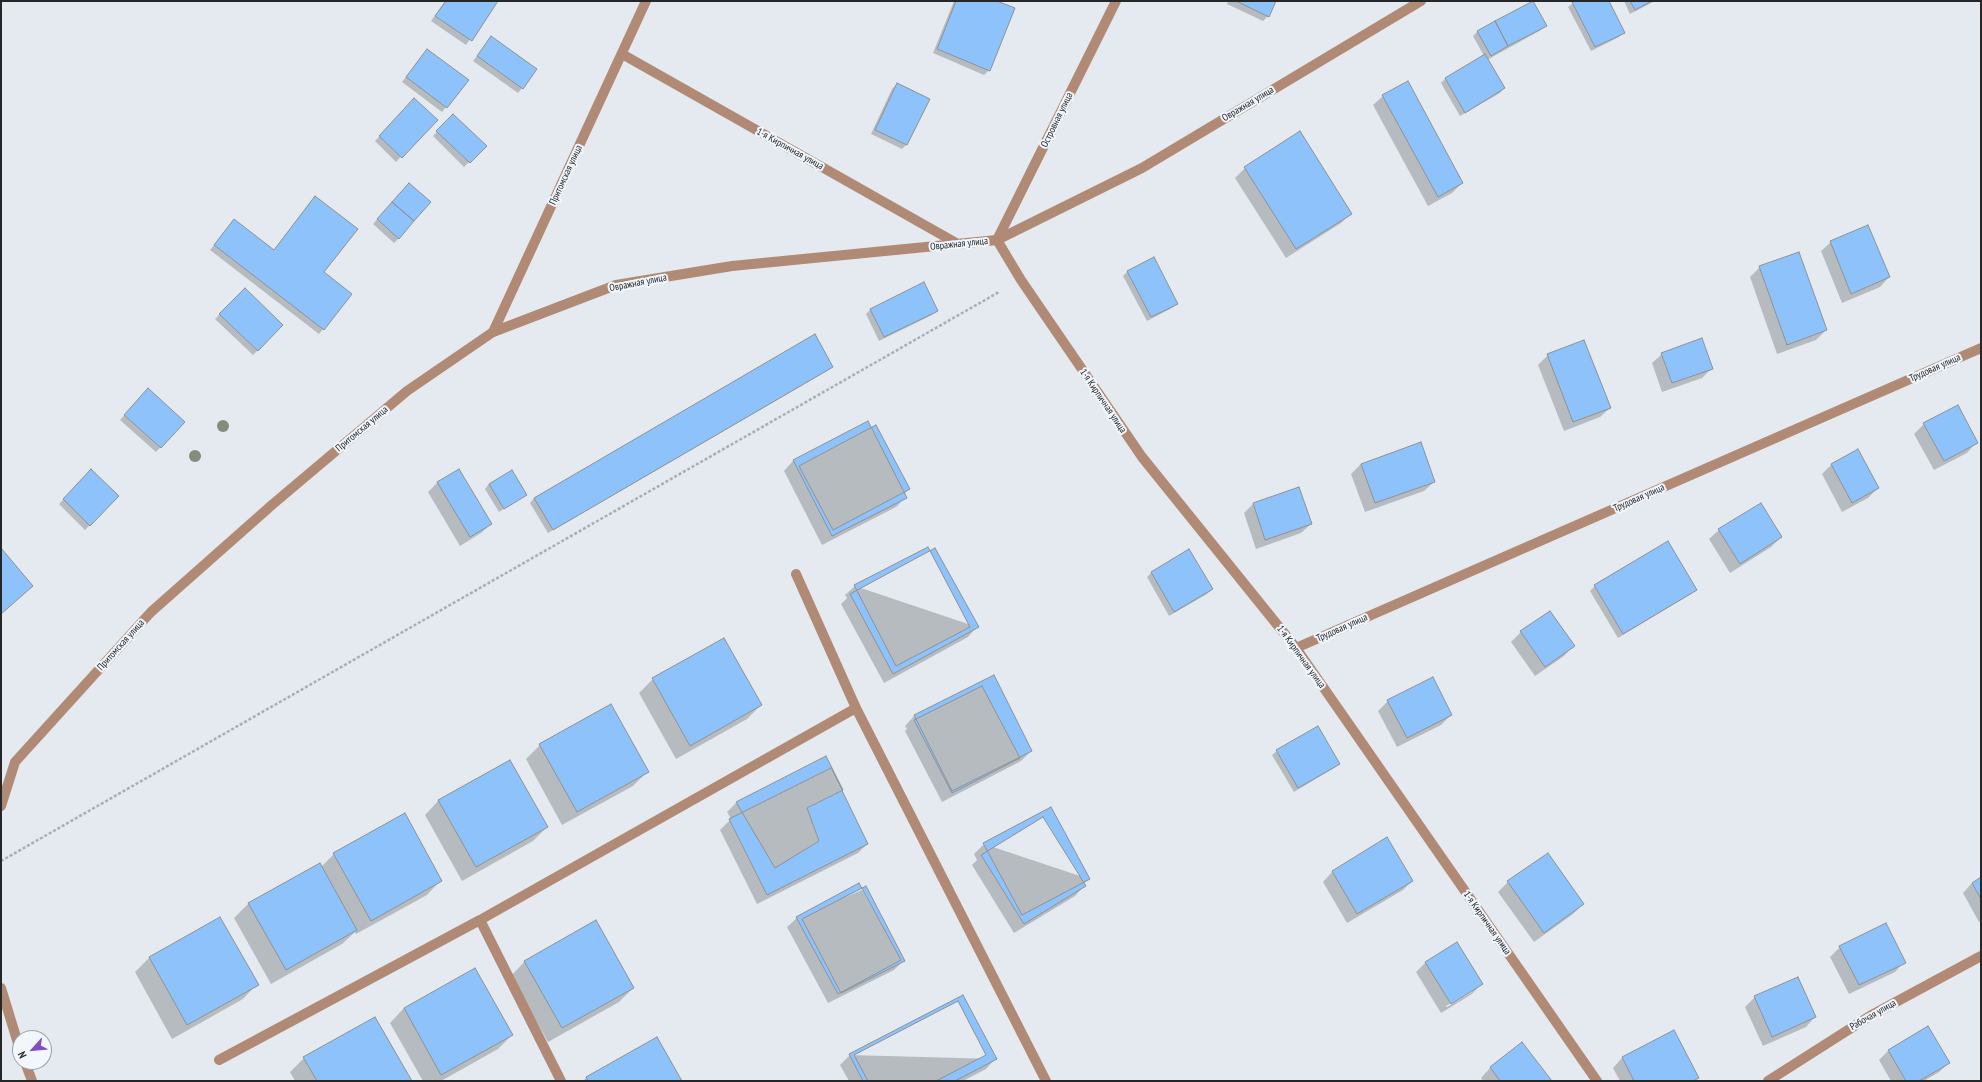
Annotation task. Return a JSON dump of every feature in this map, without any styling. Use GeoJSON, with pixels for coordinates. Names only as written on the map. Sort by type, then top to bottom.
{"type":"FeatureCollection","features":[{"type":"Feature","properties":{"kind":"street","name":"Притомская улица"},"geometry":{"type":"LineString","coordinates":[[1,806],[15,762],[151,612],[273,504],[407,391],[493,332],[646,1]]}},
{"type":"Feature","properties":{"kind":"street","name":"Островная улица"},"geometry":{"type":"LineString","coordinates":[[997,240],[1116,1]]}},
{"type":"Feature","properties":{"kind":"street","name":"Овражная улица"},"geometry":{"type":"LineString","coordinates":[[493,332],[616,285],[732,266],[997,240],[1142,168],[1421,1]]}},
{"type":"Feature","properties":{"kind":"street","name":"1-я Кирпичная улица"},"geometry":{"type":"LineString","coordinates":[[622,54],[958,244]]}},
{"type":"Feature","properties":{"kind":"street","name":"1-я Кирпичная улица"},"geometry":{"type":"LineString","coordinates":[[997,240],[1021,280],[1142,457],[1296,648],[1597,1081]]}},
{"type":"Feature","properties":{"kind":"street","name":"Трудовая улица"},"geometry":{"type":"LineString","coordinates":[[1296,648],[1981,348]]}},
{"type":"Feature","properties":{"kind":"street"},"geometry":{"type":"LineString","coordinates":[[796,574],[856,708],[1046,1081]]}},
{"type":"Feature","properties":{"kind":"street"},"geometry":{"type":"LineString","coordinates":[[219,1060],[480,920],[856,708]]}},
{"type":"Feature","properties":{"kind":"street"},"geometry":{"type":"LineString","coordinates":[[480,920],[561,1081]]}},
{"type":"Feature","properties":{"kind":"street","name":"Рабочая улица"},"geometry":{"type":"LineString","coordinates":[[1768,1081],[1870,1016],[1981,956]]}},
{"type":"Feature","properties":{"kind":"street"},"geometry":{"type":"LineString","coordinates":[[1,988],[14,1030]]}},
{"type":"Feature","properties":{"kind":"street"},"geometry":{"type":"LineString","coordinates":[[28,1070],[32,1081]]}},
{"type":"Feature","properties":{"kind":"path"},"geometry":{"type":"LineString","coordinates":[[1,861],[1021,280]]}},
{"type":"Feature","properties":{"kind":"building"},"geometry":{"type":"Polygon","coordinates":[[[446,1],[498,1],[472,41],[435,16],[446,1]]]}},
{"type":"Feature","properties":{"kind":"building"},"geometry":{"type":"Polygon","coordinates":[[[956,1],[997,1],[1015,8],[990,71],[937,49],[956,1]]]}},
{"type":"Feature","properties":{"kind":"building"},"geometry":{"type":"Polygon","coordinates":[[[1236,1],[1276,1],[1269,17],[1236,1]]]}},
{"type":"Feature","properties":{"kind":"building"},"geometry":{"type":"Polygon","coordinates":[[[1533,1],[1547,26],[1508,46],[1495,21],[1533,1]]]}},
{"type":"Feature","properties":{"kind":"building"},"geometry":{"type":"Polygon","coordinates":[[[1609,1],[1625,33],[1595,47],[1572,2],[1609,1]]]}},
{"type":"Feature","properties":{"kind":"building"},"geometry":{"type":"Polygon","coordinates":[[[1630,1],[1652,1],[1635,10],[1630,1]]]}},
{"type":"Feature","properties":{"kind":"building"},"geometry":{"type":"Polygon","coordinates":[[[1495,21],[1508,46],[1491,56],[1477,31],[1495,21]]]}},
{"type":"Feature","properties":{"kind":"building"},"geometry":{"type":"Polygon","coordinates":[[[491,36],[537,69],[523,89],[477,56],[491,36]]]}},
{"type":"Feature","properties":{"kind":"building"},"geometry":{"type":"Polygon","coordinates":[[[427,49],[469,80],[447,108],[406,77],[427,49]]]}},
{"type":"Feature","properties":{"kind":"building"},"geometry":{"type":"Polygon","coordinates":[[[1485,54],[1505,88],[1465,113],[1445,78],[1485,54]]]}},
{"type":"Feature","properties":{"kind":"building"},"geometry":{"type":"Polygon","coordinates":[[[1408,81],[1463,183],[1438,197],[1382,95],[1408,81]]]}},
{"type":"Feature","properties":{"kind":"building"},"geometry":{"type":"Polygon","coordinates":[[[897,83],[930,99],[907,145],[875,130],[897,83]]]}},
{"type":"Feature","properties":{"kind":"building"},"geometry":{"type":"Polygon","coordinates":[[[414,98],[438,120],[402,158],[379,136],[414,98]]]}},
{"type":"Feature","properties":{"kind":"building"},"geometry":{"type":"Polygon","coordinates":[[[453,114],[487,146],[470,163],[436,131],[453,114]]]}},
{"type":"Feature","properties":{"kind":"building"},"geometry":{"type":"Polygon","coordinates":[[[1300,131],[1352,214],[1296,249],[1244,167],[1300,131]]]}},
{"type":"Feature","properties":{"kind":"building"},"geometry":{"type":"Polygon","coordinates":[[[409,183],[431,202],[414,221],[392,202],[409,183]]]}},
{"type":"Feature","properties":{"kind":"building"},"geometry":{"type":"Polygon","coordinates":[[[315,196],[358,229],[324,272],[352,294],[324,330],[214,245],[234,219],[274,250],[315,196]]]}},
{"type":"Feature","properties":{"kind":"building"},"geometry":{"type":"Polygon","coordinates":[[[392,202],[414,221],[399,239],[377,219],[392,202]]]}},
{"type":"Feature","properties":{"kind":"building"},"geometry":{"type":"Polygon","coordinates":[[[1868,225],[1890,277],[1851,294],[1830,241],[1868,225]]]}},
{"type":"Feature","properties":{"kind":"building"},"geometry":{"type":"Polygon","coordinates":[[[1799,252],[1827,330],[1787,345],[1759,266],[1799,252]]]}},
{"type":"Feature","properties":{"kind":"building"},"geometry":{"type":"Polygon","coordinates":[[[1154,257],[1178,304],[1151,317],[1127,271],[1154,257]]]}},
{"type":"Feature","properties":{"kind":"building"},"geometry":{"type":"Polygon","coordinates":[[[924,282],[938,311],[884,337],[870,309],[924,282]]]}},
{"type":"Feature","properties":{"kind":"building"},"geometry":{"type":"Polygon","coordinates":[[[245,288],[283,325],[258,351],[219,314],[245,288]]]}},
{"type":"Feature","properties":{"kind":"building"},"geometry":{"type":"Polygon","coordinates":[[[815,334],[833,367],[553,530],[534,498],[815,334]]]}},
{"type":"Feature","properties":{"kind":"building"},"geometry":{"type":"Polygon","coordinates":[[[1702,338],[1713,369],[1672,383],[1661,353],[1702,338]]]}},
{"type":"Feature","properties":{"kind":"building"},"geometry":{"type":"Polygon","coordinates":[[[1584,340],[1611,408],[1573,422],[1547,354],[1584,340]]]}},
{"type":"Feature","properties":{"kind":"building"},"geometry":{"type":"Polygon","coordinates":[[[148,388],[185,422],[161,448],[124,415],[148,388]]]}},
{"type":"Feature","properties":{"kind":"building"},"geometry":{"type":"Polygon","coordinates":[[[1958,405],[1978,443],[1944,461],[1923,423],[1958,405]]]}},
{"type":"Feature","properties":{"kind":"building"},"geometry":{"type":"Polygon","coordinates":[[[868,421],[907,498],[832,536],[793,460],[868,421]]]}},
{"type":"Feature","properties":{"kind":"building"},"geometry":{"type":"Polygon","coordinates":[[[876,425],[910,489],[833,530],[799,466],[876,425]]]}},
{"type":"Feature","properties":{"kind":"building"},"geometry":{"type":"Polygon","coordinates":[[[1421,442],[1435,482],[1375,503],[1361,464],[1421,442]]]}},
{"type":"Feature","properties":{"kind":"building"},"geometry":{"type":"Polygon","coordinates":[[[1858,449],[1879,488],[1852,503],[1831,464],[1858,449]]]}},
{"type":"Feature","properties":{"kind":"building"},"geometry":{"type":"Polygon","coordinates":[[[91,469],[119,496],[90,526],[63,499],[91,469]]]}},
{"type":"Feature","properties":{"kind":"building"},"geometry":{"type":"Polygon","coordinates":[[[459,469],[492,524],[470,537],[437,482],[459,469]]]}},
{"type":"Feature","properties":{"kind":"building"},"geometry":{"type":"Polygon","coordinates":[[[512,470],[527,495],[504,509],[489,484],[512,470]]]}},
{"type":"Feature","properties":{"kind":"building"},"geometry":{"type":"Polygon","coordinates":[[[1299,487],[1312,524],[1265,540],[1253,503],[1299,487]]]}},
{"type":"Feature","properties":{"kind":"building"},"geometry":{"type":"Polygon","coordinates":[[[1761,503],[1782,537],[1740,564],[1718,529],[1761,503]]]}},
{"type":"Feature","properties":{"kind":"building"},"geometry":{"type":"Polygon","coordinates":[[[1668,541],[1697,590],[1623,634],[1594,585],[1668,541]]]}},
{"type":"Feature","properties":{"kind":"building"},"geometry":{"type":"Polygon","coordinates":[[[928,547],[970,627],[896,666],[854,585],[928,547]]]}},
{"type":"Feature","properties":{"kind":"building"},"geometry":{"type":"Polygon","coordinates":[[[1,548],[33,586],[1,614],[1,548]]]}},
{"type":"Feature","properties":{"kind":"building"},"geometry":{"type":"Polygon","coordinates":[[[935,548],[979,627],[893,674],[850,594],[935,548]]]}},
{"type":"Feature","properties":{"kind":"building"},"geometry":{"type":"Polygon","coordinates":[[[1189,549],[1213,589],[1174,612],[1151,572],[1189,549]]]}},
{"type":"Feature","properties":{"kind":"building"},"geometry":{"type":"Polygon","coordinates":[[[1550,611],[1575,646],[1545,667],[1520,631],[1550,611]]]}},
{"type":"Feature","properties":{"kind":"building"},"geometry":{"type":"Polygon","coordinates":[[[724,638],[762,705],[690,746],[652,678],[724,638]]]}},
{"type":"Feature","properties":{"kind":"building"},"geometry":{"type":"Polygon","coordinates":[[[994,675],[1032,751],[952,791],[914,715],[994,675]]]}},
{"type":"Feature","properties":{"kind":"building"},"geometry":{"type":"Polygon","coordinates":[[[1433,677],[1452,715],[1407,738],[1387,700],[1433,677]]]}},
{"type":"Feature","properties":{"kind":"building"},"geometry":{"type":"Polygon","coordinates":[[[982,686],[1020,758],[952,793],[914,720],[982,686]]]}},
{"type":"Feature","properties":{"kind":"building"},"geometry":{"type":"Polygon","coordinates":[[[611,704],[649,772],[577,812],[539,744],[611,704]]]}},
{"type":"Feature","properties":{"kind":"building"},"geometry":{"type":"Polygon","coordinates":[[[1318,726],[1340,764],[1298,788],[1276,750],[1318,726]]]}},
{"type":"Feature","properties":{"kind":"building"},"geometry":{"type":"Polygon","coordinates":[[[826,756],[843,790],[807,808],[819,841],[775,868],[736,802],[826,756]]]}},
{"type":"Feature","properties":{"kind":"building"},"geometry":{"type":"Polygon","coordinates":[[[510,760],[548,827],[476,867],[438,800],[510,760]]]}},
{"type":"Feature","properties":{"kind":"building"},"geometry":{"type":"Polygon","coordinates":[[[831,768],[868,844],[767,895],[729,819],[831,768]]]}},
{"type":"Feature","properties":{"kind":"building"},"geometry":{"type":"Polygon","coordinates":[[[1051,807],[1090,879],[1022,915],[983,843],[1051,807]]]}},
{"type":"Feature","properties":{"kind":"building"},"geometry":{"type":"Polygon","coordinates":[[[405,813],[442,881],[371,921],[333,853],[405,813]]]}},
{"type":"Feature","properties":{"kind":"building"},"geometry":{"type":"Polygon","coordinates":[[[1043,817],[1086,886],[1024,924],[981,855],[1043,817]]]}},
{"type":"Feature","properties":{"kind":"building"},"geometry":{"type":"Polygon","coordinates":[[[1387,837],[1413,881],[1357,914],[1332,871],[1387,837]]]}},
{"type":"Feature","properties":{"kind":"building"},"geometry":{"type":"Polygon","coordinates":[[[1548,853],[1584,904],[1544,933],[1507,881],[1548,853]]]}},
{"type":"Feature","properties":{"kind":"building"},"geometry":{"type":"Polygon","coordinates":[[[320,863],[357,930],[286,970],[248,903],[320,863]]]}},
{"type":"Feature","properties":{"kind":"building"},"geometry":{"type":"Polygon","coordinates":[[[1981,877],[1981,899],[1972,883],[1981,877]]]}},
{"type":"Feature","properties":{"kind":"building"},"geometry":{"type":"Polygon","coordinates":[[[859,883],[901,960],[838,994],[796,917],[859,883]]]}},
{"type":"Feature","properties":{"kind":"building"},"geometry":{"type":"Polygon","coordinates":[[[866,886],[905,961],[841,993],[802,919],[866,886]]]}},
{"type":"Feature","properties":{"kind":"building"},"geometry":{"type":"Polygon","coordinates":[[[220,917],[259,985],[187,1025],[149,957],[220,917]]]}},
{"type":"Feature","properties":{"kind":"building"},"geometry":{"type":"Polygon","coordinates":[[[596,920],[634,988],[562,1028],[524,961],[596,920]]]}},
{"type":"Feature","properties":{"kind":"building"},"geometry":{"type":"Polygon","coordinates":[[[1886,923],[1906,963],[1859,985],[1839,946],[1886,923]]]}},
{"type":"Feature","properties":{"kind":"building"},"geometry":{"type":"Polygon","coordinates":[[[1457,942],[1483,984],[1451,1004],[1425,962],[1457,942]]]}},
{"type":"Feature","properties":{"kind":"building"},"geometry":{"type":"Polygon","coordinates":[[[475,968],[513,1035],[441,1075],[404,1008],[475,968]]]}},
{"type":"Feature","properties":{"kind":"building"},"geometry":{"type":"Polygon","coordinates":[[[1798,977],[1816,1017],[1772,1037],[1754,996],[1798,977]]]}},
{"type":"Feature","properties":{"kind":"building"},"geometry":{"type":"Polygon","coordinates":[[[963,995],[997,1059],[955,1081],[863,1081],[849,1054],[963,995]]]}},
{"type":"Feature","properties":{"kind":"building"},"geometry":{"type":"Polygon","coordinates":[[[958,1001],[986,1055],[936,1081],[868,1081],[854,1055],[958,1001]]]}},
{"type":"Feature","properties":{"kind":"building"},"geometry":{"type":"Polygon","coordinates":[[[375,1017],[412,1081],[317,1081],[303,1057],[375,1017]]]}},
{"type":"Feature","properties":{"kind":"building"},"geometry":{"type":"Polygon","coordinates":[[[1928,1026],[1950,1063],[1919,1081],[1906,1081],[1888,1050],[1928,1026]]]}},
{"type":"Feature","properties":{"kind":"building"},"geometry":{"type":"Polygon","coordinates":[[[1674,1030],[1699,1078],[1693,1081],[1634,1081],[1622,1057],[1674,1030]]]}},
{"type":"Feature","properties":{"kind":"building"},"geometry":{"type":"Polygon","coordinates":[[[657,1037],[682,1081],[588,1081],[586,1077],[657,1037]]]}},
{"type":"Feature","properties":{"kind":"building"},"geometry":{"type":"Polygon","coordinates":[[[1522,1042],[1552,1081],[1500,1081],[1490,1067],[1522,1042]]]}}]}
